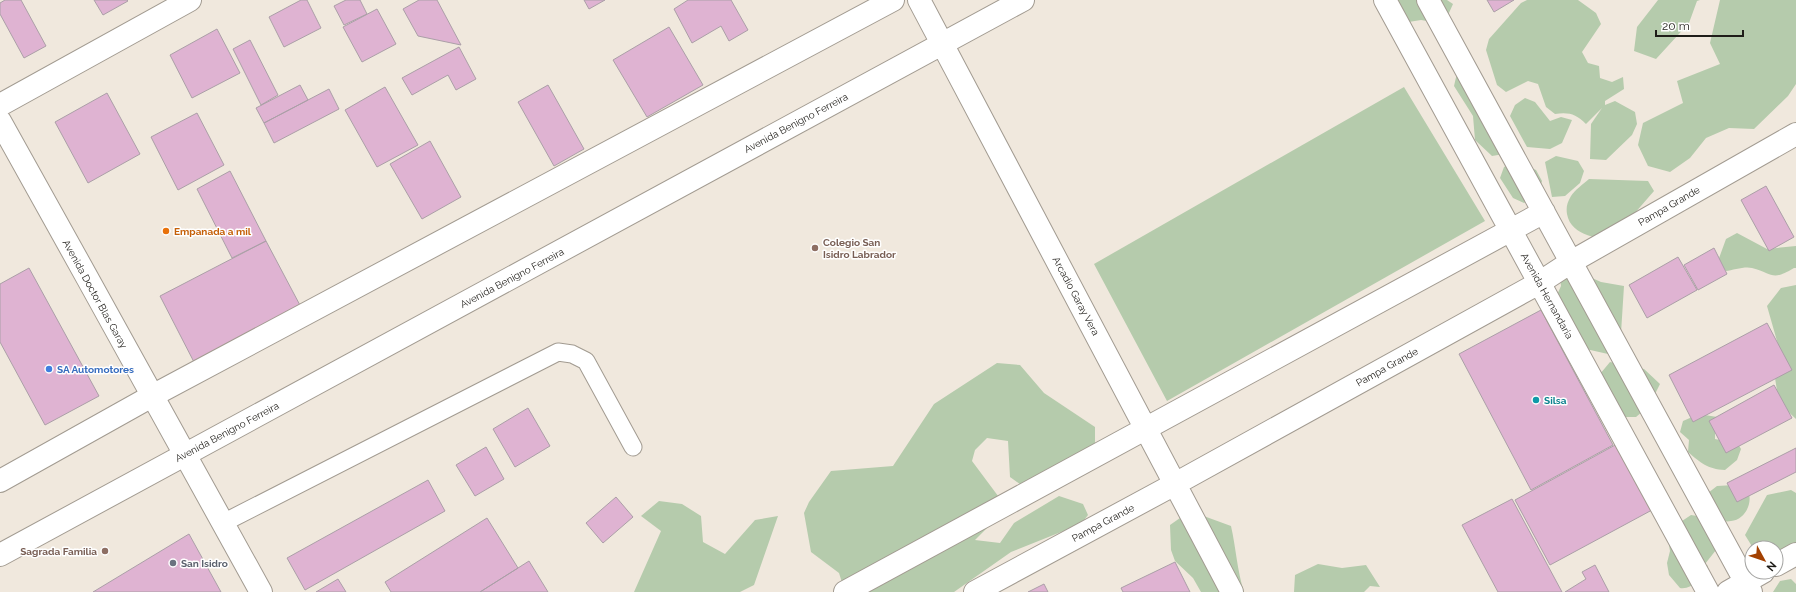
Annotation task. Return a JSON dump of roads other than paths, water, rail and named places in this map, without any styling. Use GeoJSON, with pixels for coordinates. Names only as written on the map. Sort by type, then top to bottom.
{"type":"FeatureCollection","features":[{"type":"Feature","properties":{"kind":"street"},"geometry":{"type":"LineString","coordinates":[[0,105],[190,0]]}},
{"type":"Feature","properties":{"kind":"street"},"geometry":{"type":"LineString","coordinates":[[0,481],[152,396],[893,0]]}},
{"type":"Feature","properties":{"kind":"street","name":"Arcadio Garay Vera"},"geometry":{"type":"LineString","coordinates":[[920,0],[1232,592]]}},
{"type":"Feature","properties":{"kind":"street","name":"Avenida Benigno Ferreira"},"geometry":{"type":"LineString","coordinates":[[0,555],[1023,0]]}},
{"type":"Feature","properties":{"kind":"street","name":"Avenida Hernandaria"},"geometry":{"type":"LineString","coordinates":[[1385,0],[1708,592]]}},
{"type":"Feature","properties":{"kind":"street"},"geometry":{"type":"LineString","coordinates":[[1428,0],[1747,584]]}},
{"type":"Feature","properties":{"kind":"street","name":"Avenida Doctor Blas Garay"},"geometry":{"type":"LineString","coordinates":[[0,121],[152,396],[186,454],[260,592]]}},
{"type":"Feature","properties":{"kind":"street","name":"Pampa Grande"},"geometry":{"type":"LineString","coordinates":[[975,592],[1175,484],[1539,283],[1571,262],[1796,134]]}},
{"type":"Feature","properties":{"kind":"street"},"geometry":{"type":"LineString","coordinates":[[845,592],[1544,212]]}},
{"type":"Feature","properties":{"kind":"street"},"geometry":{"type":"LineString","coordinates":[[1784,561],[1796,554]]}},
{"type":"Feature","properties":{"kind":"lane"},"geometry":{"type":"LineString","coordinates":[[223,523],[558,352],[572,354],[586,361],[633,447]]}},
{"type":"Feature","properties":{"kind":"place","name":"Empanada a mil"},"geometry":{"type":"Point","coordinates":[166,231]}},
{"type":"Feature","properties":{"kind":"place","name":"Colegio San Isidro Labrador"},"geometry":{"type":"Point","coordinates":[815,248]}},
{"type":"Feature","properties":{"kind":"place","name":"SA Automotores"},"geometry":{"type":"Point","coordinates":[49,369]}},
{"type":"Feature","properties":{"kind":"place","name":"Silsa"},"geometry":{"type":"Point","coordinates":[1536,400]}},
{"type":"Feature","properties":{"kind":"place","name":"Sagrada Familia"},"geometry":{"type":"Point","coordinates":[105,551]}},
{"type":"Feature","properties":{"kind":"place","name":"San Isidro"},"geometry":{"type":"Point","coordinates":[173,563]}}]}
